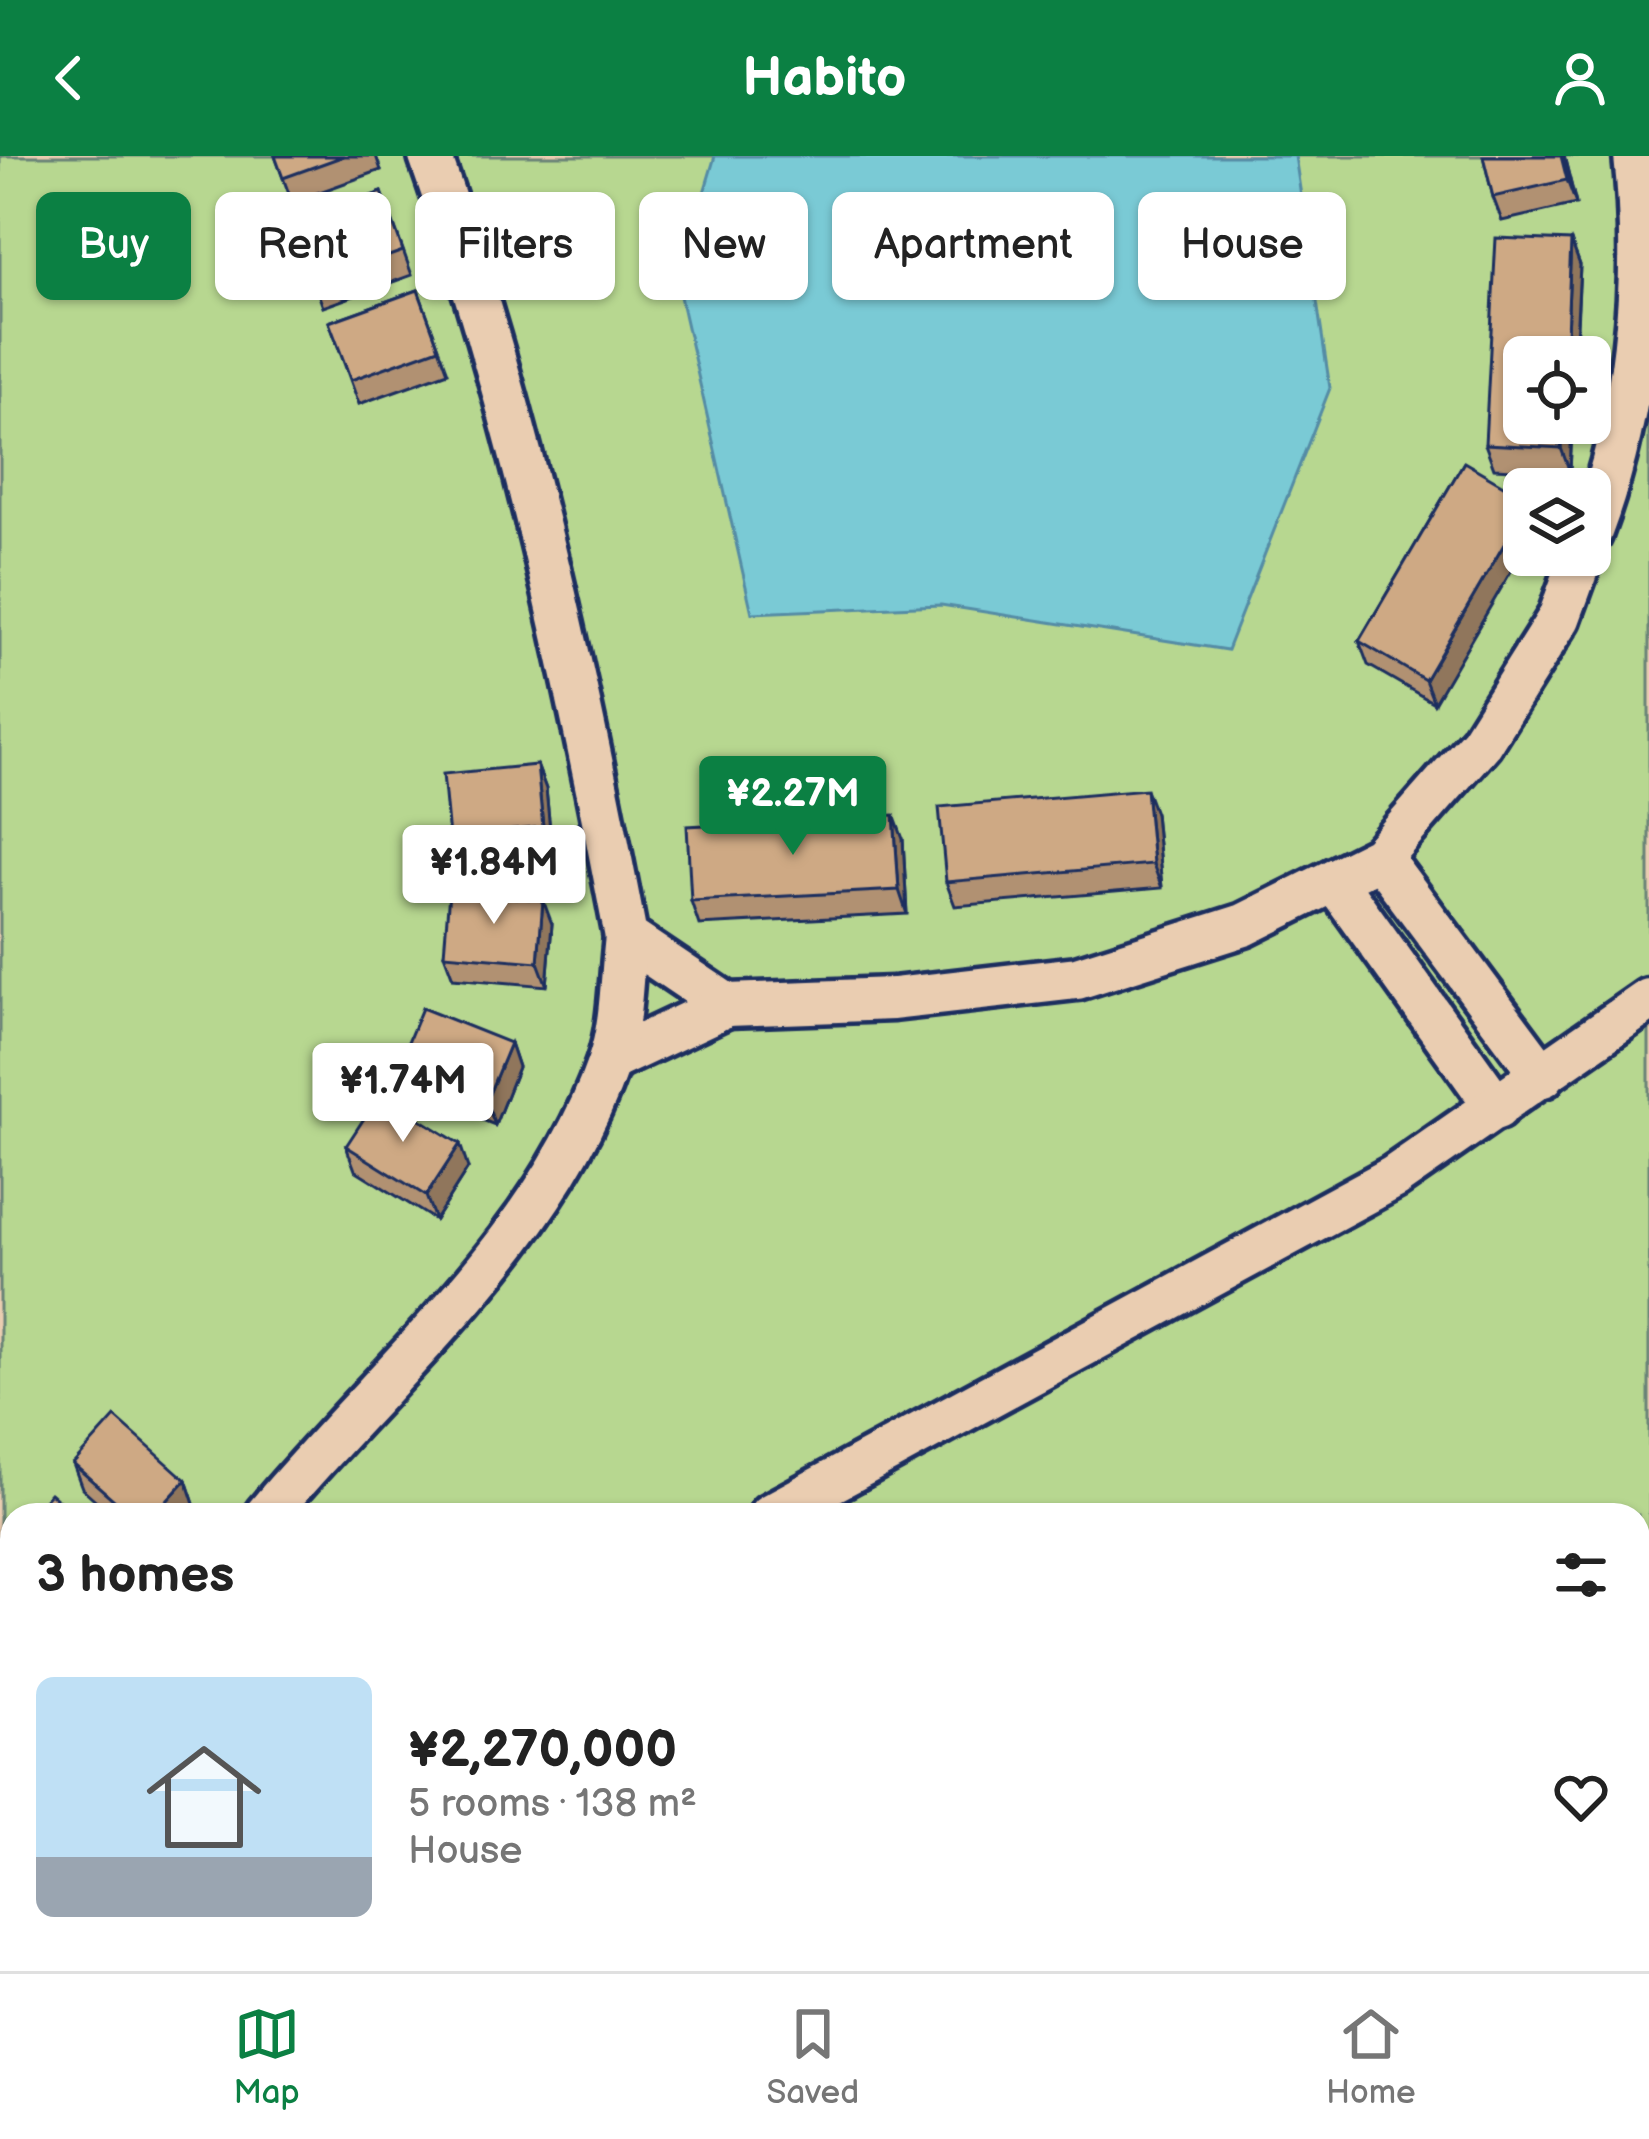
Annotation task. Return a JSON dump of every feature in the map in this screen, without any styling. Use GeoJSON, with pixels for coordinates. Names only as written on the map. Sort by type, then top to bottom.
{"type":"FeatureCollection","features":[{"type":"Feature","properties":{"kind":"street"},"geometry":{"type":"LineString","coordinates":[[277,1503],[452,1305],[544,1192],[610,1060],[626,937],[590,751],[494,355],[430,156]]}},
{"type":"Feature","properties":{"kind":"street"},"geometry":{"type":"LineString","coordinates":[[1611,479],[1648,302],[1644,201],[1635,156]]}},
{"type":"Feature","properties":{"kind":"street"},"geometry":{"type":"LineString","coordinates":[[610,1060],[727,1005],[893,999],[1077,978],[1244,925],[1380,857],[1481,742],[1558,618],[1574,576]]}},
{"type":"Feature","properties":{"kind":"street"},"geometry":{"type":"LineString","coordinates":[[1380,857],[1543,1076]]}},
{"type":"Feature","properties":{"kind":"street"},"geometry":{"type":"LineString","coordinates":[[1334,880],[1496,1108]]}},
{"type":"Feature","properties":{"kind":"street"},"geometry":{"type":"LineString","coordinates":[[626,937],[727,1005]]}},
{"type":"Feature","properties":{"kind":"street"},"geometry":{"type":"LineString","coordinates":[[792,1503],[1394,1178],[1649,1000]]}},
{"type":"Feature","properties":{"kind":"green space"},"geometry":{"type":"Polygon","coordinates":[[[0,156],[1649,156],[1649,1503],[0,1503],[0,156]]]}},
{"type":"Feature","properties":{"kind":"water"},"geometry":{"type":"Polygon","coordinates":[[[715,156],[1295,156],[1300,192],[1138,192],[1138,300],[1317,300],[1330,388],[1227,650],[941,605],[752,613],[681,300],[808,300],[808,192],[704,192],[715,156]]]}},
{"type":"Feature","properties":{"kind":"building"},"geometry":{"type":"Polygon","coordinates":[[[275,156],[344,156],[283,178],[275,156]]]}},
{"type":"Feature","properties":{"kind":"building"},"geometry":{"type":"Polygon","coordinates":[[[1483,156],[1561,156],[1567,180],[1493,197],[1483,156]]]}},
{"type":"Feature","properties":{"kind":"building"},"geometry":{"type":"Polygon","coordinates":[[[391,217],[403,251],[391,255],[391,217]]]}},
{"type":"Feature","properties":{"kind":"building"},"geometry":{"type":"Polygon","coordinates":[[[1496,238],[1571,241],[1567,336],[1503,336],[1503,444],[1561,444],[1561,448],[1485,444],[1496,238]]]}},
{"type":"Feature","properties":{"kind":"building"},"geometry":{"type":"Polygon","coordinates":[[[415,291],[439,348],[351,380],[329,322],[415,291]]]}},
{"type":"Feature","properties":{"kind":"building"},"geometry":{"type":"Polygon","coordinates":[[[1464,462],[1503,485],[1503,546],[1425,680],[1359,641],[1464,462]]]}},
{"type":"Feature","properties":{"kind":"building"},"geometry":{"type":"Polygon","coordinates":[[[537,765],[543,827],[449,837],[443,774],[537,765]]]}},
{"type":"Feature","properties":{"kind":"building"},"geometry":{"type":"Polygon","coordinates":[[[1146,789],[1153,864],[946,882],[939,807],[1146,789]]]}},
{"type":"Feature","properties":{"kind":"building"},"geometry":{"type":"Polygon","coordinates":[[[894,815],[899,890],[691,901],[687,826],[894,815]]]}},
{"type":"Feature","properties":{"kind":"building"},"geometry":{"type":"Polygon","coordinates":[[[449,892],[543,900],[538,962],[444,954],[449,892]]]}},
{"type":"Feature","properties":{"kind":"building"},"geometry":{"type":"Polygon","coordinates":[[[422,1008],[510,1043],[486,1101],[398,1066],[422,1008]]]}},
{"type":"Feature","properties":{"kind":"building"},"geometry":{"type":"Polygon","coordinates":[[[380,1094],[460,1144],[426,1196],[346,1146],[380,1094]]]}},
{"type":"Feature","properties":{"kind":"building"},"geometry":{"type":"Polygon","coordinates":[[[115,1417],[186,1480],[165,1503],[117,1503],[73,1464],[115,1417]]]}},
{"type":"Feature","properties":{"kind":"building"},"geometry":{"type":"Polygon","coordinates":[[[50,1493],[61,1503],[41,1503],[50,1493]]]}}]}
